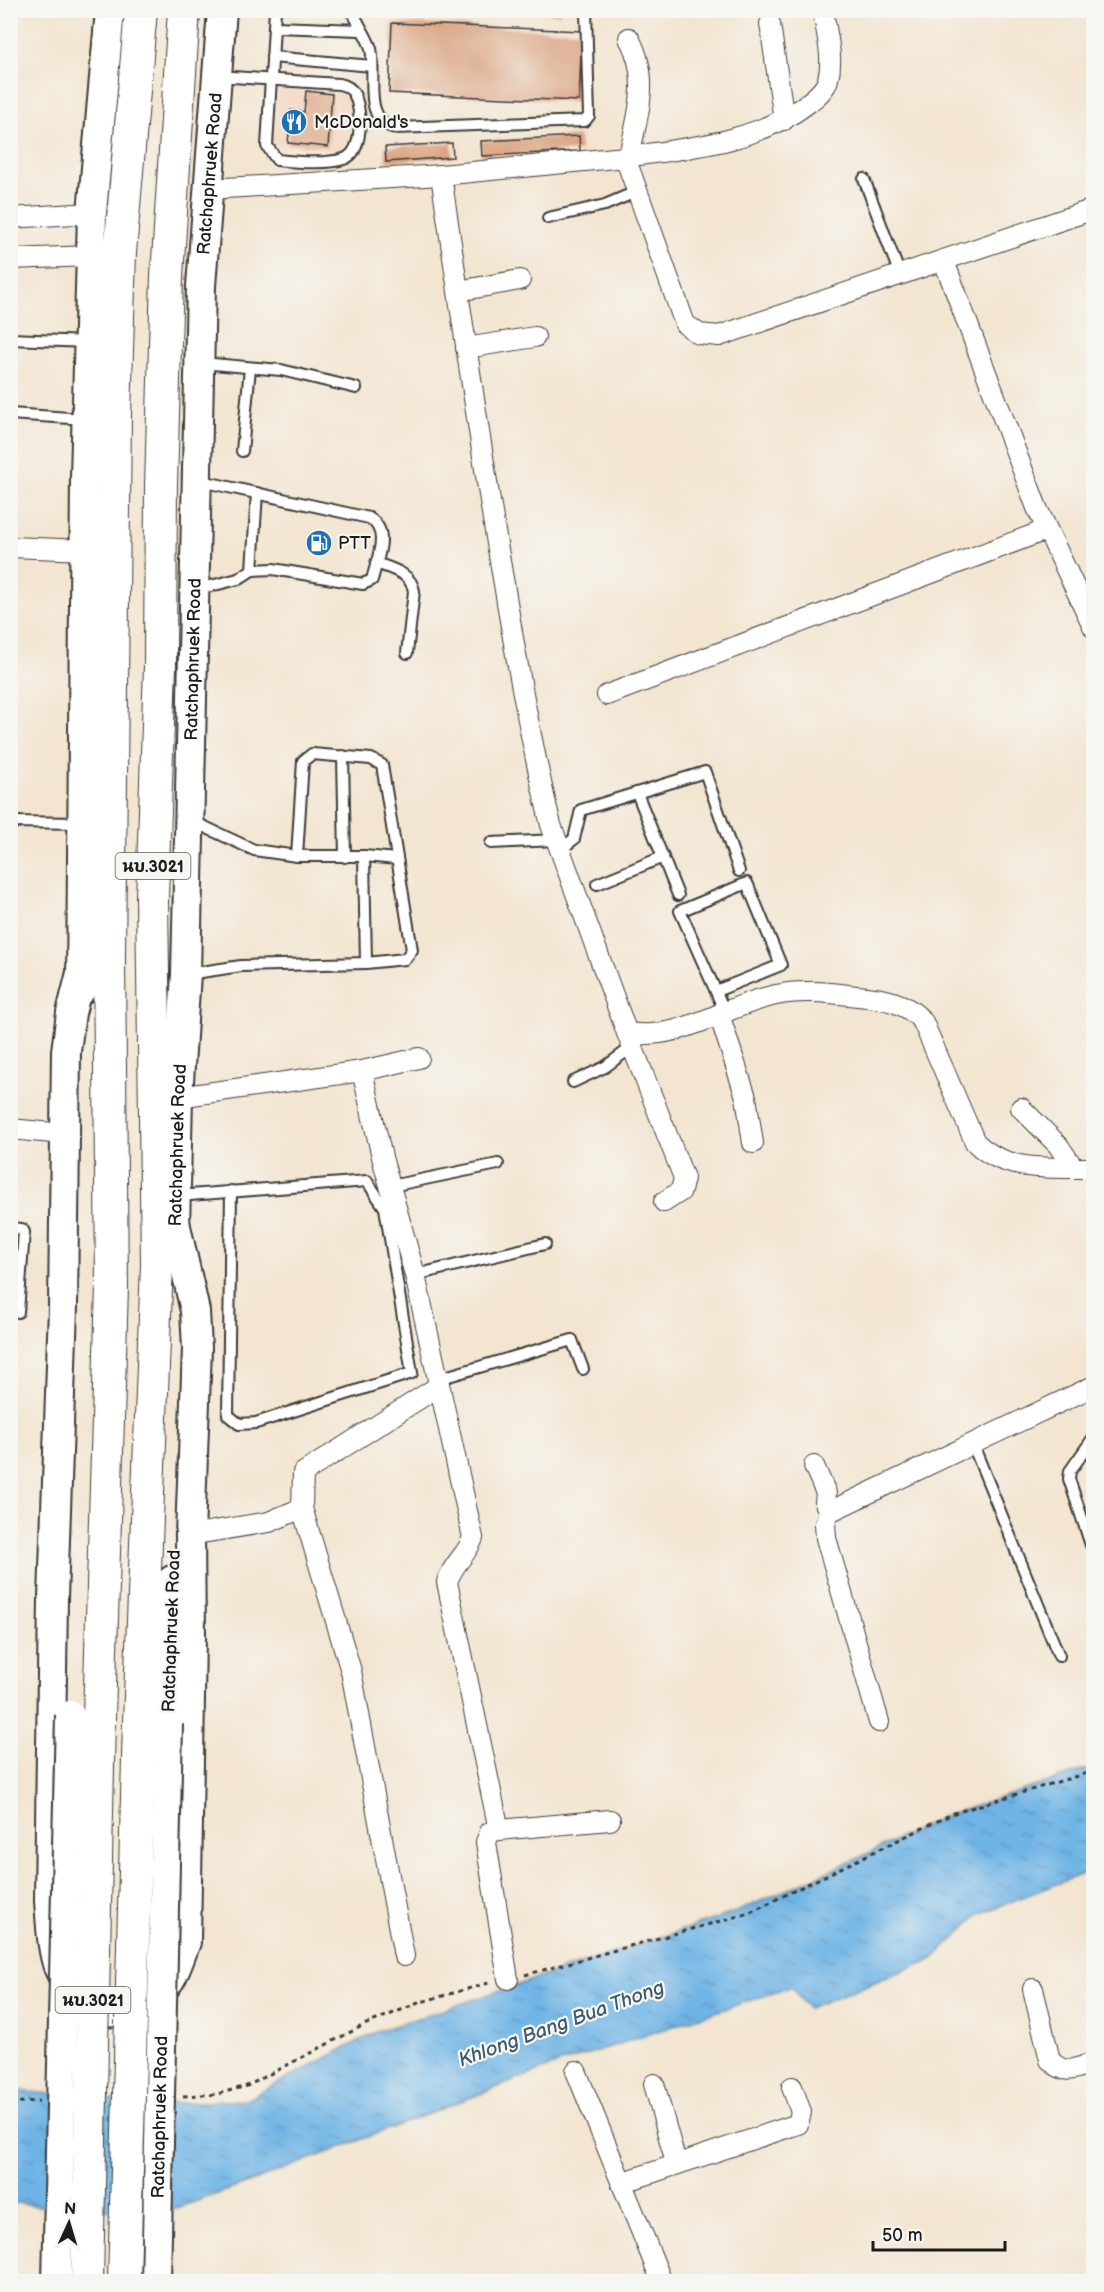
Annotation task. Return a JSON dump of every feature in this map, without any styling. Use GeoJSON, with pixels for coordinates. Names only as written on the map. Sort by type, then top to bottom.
{"type":"FeatureCollection","features":[{"type":"Feature","properties":{"kind":"main road","name":"นบ.3021"},"geometry":{"type":"LineString","coordinates":[[87,2282],[81,973],[86,578],[85,478],[101,418],[89,342],[92,213],[110,10]]}},
{"type":"Feature","properties":{"kind":"main road","name":"นบ.3021"},"geometry":{"type":"LineString","coordinates":[[57,2282],[85,1717],[112,1287],[101,418],[120,252],[141,10]]}},
{"type":"Feature","properties":{"kind":"main road","name":"Ratchaphruek Road"},"geometry":{"type":"LineString","coordinates":[[156,2282],[154,1723],[157,1264],[152,898],[160,666],[161,485],[167,276],[184,10]]}},
{"type":"Feature","properties":{"kind":"main road","name":"Ratchaphruek Road"},"geometry":{"type":"LineString","coordinates":[[124,2282],[154,1723],[181,1310],[174,1205],[186,974],[201,286],[222,10]]}},
{"type":"Feature","properties":{"kind":"main road"},"geometry":{"type":"LineString","coordinates":[[161,485],[201,286]]}},
{"type":"Feature","properties":{"kind":"main road"},"geometry":{"type":"LineString","coordinates":[[86,578],[101,418]]}},
{"type":"Feature","properties":{"kind":"main road"},"geometry":{"type":"LineString","coordinates":[[81,973],[71,1013],[66,1051],[63,1306],[53,1598],[50,1901],[51,1929],[59,1969],[70,1988],[84,2003],[101,2012],[118,2014],[141,2008],[169,1981],[186,1942],[191,1636],[190,1534],[197,1348],[196,1320],[174,1205]]}},
{"type":"Feature","properties":{"kind":"street"},"geometry":{"type":"LineString","coordinates":[[208,189],[441,174],[627,156],[746,135],[784,120],[818,95],[828,81],[830,61],[823,10]]}},
{"type":"Feature","properties":{"kind":"street"},"geometry":{"type":"LineString","coordinates":[[770,24],[784,120]]}},
{"type":"Feature","properties":{"kind":"street"},"geometry":{"type":"LineString","coordinates":[[628,38],[635,49],[643,81],[627,156],[677,308],[685,324],[699,334],[719,336],[1094,209]]}},
{"type":"Feature","properties":{"kind":"street"},"geometry":{"type":"LineString","coordinates":[[441,174],[466,348],[516,658],[544,796],[558,845],[684,1178],[681,1191],[664,1202]]}},
{"type":"Feature","properties":{"kind":"street"},"geometry":{"type":"LineString","coordinates":[[10,218],[92,213]]}},
{"type":"Feature","properties":{"kind":"street"},"geometry":{"type":"LineString","coordinates":[[10,259],[91,256]]}},
{"type":"Feature","properties":{"kind":"street"},"geometry":{"type":"LineString","coordinates":[[944,261],[1046,530],[1092,619]]}},
{"type":"Feature","properties":{"kind":"street"},"geometry":{"type":"LineString","coordinates":[[458,291],[520,280]]}},
{"type":"Feature","properties":{"kind":"street"},"geometry":{"type":"LineString","coordinates":[[466,348],[535,338]]}},
{"type":"Feature","properties":{"kind":"street"},"geometry":{"type":"LineString","coordinates":[[608,695],[1046,530]]}},
{"type":"Feature","properties":{"kind":"street"},"geometry":{"type":"LineString","coordinates":[[10,547],[86,550]]}},
{"type":"Feature","properties":{"kind":"street"},"geometry":{"type":"LineString","coordinates":[[630,1040],[665,1034],[776,995],[799,992],[872,997],[898,1003],[914,1010],[923,1022],[975,1142],[987,1154],[1014,1166],[1094,1168]]}},
{"type":"Feature","properties":{"kind":"street"},"geometry":{"type":"LineString","coordinates":[[722,1013],[746,1097],[753,1143]]}},
{"type":"Feature","properties":{"kind":"street"},"geometry":{"type":"LineString","coordinates":[[178,1097],[362,1071],[419,1058]]}},
{"type":"Feature","properties":{"kind":"street"},"geometry":{"type":"LineString","coordinates":[[362,1071],[415,1275],[473,1538],[468,1550],[453,1564],[447,1582],[499,1830]]}},
{"type":"Feature","properties":{"kind":"street"},"geometry":{"type":"LineString","coordinates":[[1021,1108],[1058,1145],[1073,1167]]}},
{"type":"Feature","properties":{"kind":"street"},"geometry":{"type":"LineString","coordinates":[[10,1129],[64,1134]]}},
{"type":"Feature","properties":{"kind":"street"},"geometry":{"type":"LineString","coordinates":[[404,1956],[351,1671],[303,1508],[303,1473],[439,1382]]}},
{"type":"Feature","properties":{"kind":"street"},"geometry":{"type":"LineString","coordinates":[[879,1722],[826,1538],[825,1524],[830,1512],[1094,1386]]}},
{"type":"Feature","properties":{"kind":"street"},"geometry":{"type":"LineString","coordinates":[[814,1466],[826,1493],[825,1503],[830,1512]]}},
{"type":"Feature","properties":{"kind":"street"},"geometry":{"type":"LineString","coordinates":[[190,1534],[269,1522],[303,1508]]}},
{"type":"Feature","properties":{"kind":"street"},"geometry":{"type":"LineString","coordinates":[[508,1979],[486,1842],[490,1832],[610,1820]]}},
{"type":"Feature","properties":{"kind":"street"},"geometry":{"type":"LineString","coordinates":[[1033,1989],[1050,2060],[1058,2068],[1069,2072],[1094,2062]]}},
{"type":"Feature","properties":{"kind":"street"},"geometry":{"type":"LineString","coordinates":[[576,2070],[662,2282]]}},
{"type":"Feature","properties":{"kind":"street"},"geometry":{"type":"LineString","coordinates":[[654,2084],[676,2163]]}},
{"type":"Feature","properties":{"kind":"street"},"geometry":{"type":"LineString","coordinates":[[621,2183],[798,2124],[801,2112],[792,2087]]}},
{"type":"Feature","properties":{"kind":"lane"},"geometry":{"type":"LineString","coordinates":[[217,76],[270,79],[339,84],[354,93],[360,127],[351,154],[344,159],[296,162],[277,160],[271,154],[267,146],[270,79],[275,10]]}},
{"type":"Feature","properties":{"kind":"lane"},"geometry":{"type":"LineString","coordinates":[[352,10],[371,48],[374,112],[387,126],[585,121],[589,116],[590,97],[586,10]]}},
{"type":"Feature","properties":{"kind":"lane"},"geometry":{"type":"LineString","coordinates":[[274,27],[360,30]]}},
{"type":"Feature","properties":{"kind":"lane"},"geometry":{"type":"LineString","coordinates":[[272,57],[372,66]]}},
{"type":"Feature","properties":{"kind":"lane"},"geometry":{"type":"LineString","coordinates":[[864,179],[900,275]]}},
{"type":"Feature","properties":{"kind":"lane"},"geometry":{"type":"LineString","coordinates":[[548,218],[605,205],[638,191]]}},
{"type":"Feature","properties":{"kind":"lane"},"geometry":{"type":"LineString","coordinates":[[10,339],[89,342]]}},
{"type":"Feature","properties":{"kind":"lane"},"geometry":{"type":"LineString","coordinates":[[201,363],[281,370],[356,388]]}},
{"type":"Feature","properties":{"kind":"lane"},"geometry":{"type":"LineString","coordinates":[[242,451],[250,368]]}},
{"type":"Feature","properties":{"kind":"lane"},"geometry":{"type":"LineString","coordinates":[[10,414],[101,418]]}},
{"type":"Feature","properties":{"kind":"lane"},"geometry":{"type":"LineString","coordinates":[[195,590],[238,579],[252,570],[300,572],[363,584],[372,580],[382,534],[378,524],[369,518],[196,480]]}},
{"type":"Feature","properties":{"kind":"lane"},"geometry":{"type":"LineString","coordinates":[[252,570],[257,494]]}},
{"type":"Feature","properties":{"kind":"lane"},"geometry":{"type":"LineString","coordinates":[[376,563],[407,576],[413,583],[407,653]]}},
{"type":"Feature","properties":{"kind":"lane"},"geometry":{"type":"LineString","coordinates":[[186,974],[241,966],[366,963],[405,959],[412,950],[382,765],[371,759],[312,754],[303,761],[297,856]]}},
{"type":"Feature","properties":{"kind":"lane"},"geometry":{"type":"LineString","coordinates":[[343,756],[345,857]]}},
{"type":"Feature","properties":{"kind":"lane"},"geometry":{"type":"LineString","coordinates":[[491,843],[558,845],[574,838],[581,810],[705,772],[739,871]]}},
{"type":"Feature","properties":{"kind":"lane"},"geometry":{"type":"LineString","coordinates":[[637,793],[678,895]]}},
{"type":"Feature","properties":{"kind":"lane"},"geometry":{"type":"LineString","coordinates":[[190,819],[254,850],[297,856],[364,856],[397,859]]}},
{"type":"Feature","properties":{"kind":"lane"},"geometry":{"type":"LineString","coordinates":[[10,822],[82,823]]}},
{"type":"Feature","properties":{"kind":"lane"},"geometry":{"type":"LineString","coordinates":[[364,856],[366,963]]}},
{"type":"Feature","properties":{"kind":"lane"},"geometry":{"type":"LineString","coordinates":[[597,884],[663,857]]}},
{"type":"Feature","properties":{"kind":"lane"},"geometry":{"type":"LineString","coordinates":[[716,991],[781,965],[747,883],[680,911],[716,991],[722,1013]]}},
{"type":"Feature","properties":{"kind":"lane"},"geometry":{"type":"LineString","coordinates":[[573,1082],[605,1067],[630,1040]]}},
{"type":"Feature","properties":{"kind":"lane"},"geometry":{"type":"LineString","coordinates":[[391,1186],[498,1164]]}},
{"type":"Feature","properties":{"kind":"lane"},"geometry":{"type":"LineString","coordinates":[[174,1205],[231,1191],[367,1180],[385,1208],[412,1373],[256,1423],[239,1424],[228,1414],[231,1191]]}},
{"type":"Feature","properties":{"kind":"lane"},"geometry":{"type":"LineString","coordinates":[[10,1228],[22,1229],[24,1232],[18,1312]]}},
{"type":"Feature","properties":{"kind":"lane"},"geometry":{"type":"LineString","coordinates":[[415,1275],[545,1244]]}},
{"type":"Feature","properties":{"kind":"lane"},"geometry":{"type":"LineString","coordinates":[[439,1382],[572,1340],[583,1369]]}},
{"type":"Feature","properties":{"kind":"lane"},"geometry":{"type":"LineString","coordinates":[[1091,1545],[1068,1479],[1070,1471],[1094,1437]]}},
{"type":"Feature","properties":{"kind":"lane"},"geometry":{"type":"LineString","coordinates":[[973,1445],[1059,1656]]}},
{"type":"Feature","properties":{"kind":"path"},"geometry":{"type":"LineString","coordinates":[[173,2097],[217,2094],[247,2086],[364,2025],[421,2002],[746,1914],[954,1813],[1094,1771]]}},
{"type":"Feature","properties":{"kind":"path"},"geometry":{"type":"LineString","coordinates":[[10,2103],[44,2101]]}},
{"type":"Feature","properties":{"kind":"shaded area"},"geometry":{"type":"Polygon","coordinates":[[[281,88],[353,94],[347,151],[270,144],[273,102],[281,88]]]}},
{"type":"Feature","properties":{"kind":"water","name":"Khlong Bang Bua Thong"},"geometry":{"type":"Polygon","coordinates":[[[1093,1767],[1093,1870],[979,1914],[933,1959],[808,2008],[791,1987],[558,2064],[240,2186],[162,2213],[55,2208],[11,2202],[11,2090],[154,2104],[246,2100],[376,2032],[736,1912],[859,1858],[943,1817],[1093,1767]]]}},
{"type":"Feature","properties":{"kind":"building"},"geometry":{"type":"Polygon","coordinates":[[[516,10],[560,10],[560,14],[516,10]]]}},
{"type":"Feature","properties":{"kind":"building"},"geometry":{"type":"Polygon","coordinates":[[[392,23],[582,31],[579,101],[389,93],[392,23]]]}},
{"type":"Feature","properties":{"kind":"building"},"geometry":{"type":"Polygon","coordinates":[[[306,91],[332,94],[328,147],[288,143],[291,110],[304,112],[306,91]]]}},
{"type":"Feature","properties":{"kind":"building"},"geometry":{"type":"Polygon","coordinates":[[[579,136],[580,151],[482,156],[481,141],[579,136]]]}},
{"type":"Feature","properties":{"kind":"building"},"geometry":{"type":"Polygon","coordinates":[[[452,143],[453,157],[386,162],[385,147],[452,143]]]}},
{"type":"Feature","properties":{"kind":"place","name":"McDonald's"},"geometry":{"type":"Point","coordinates":[294,122]}},
{"type":"Feature","properties":{"kind":"place","name":"PTT"},"geometry":{"type":"Point","coordinates":[319,543]}}]}
